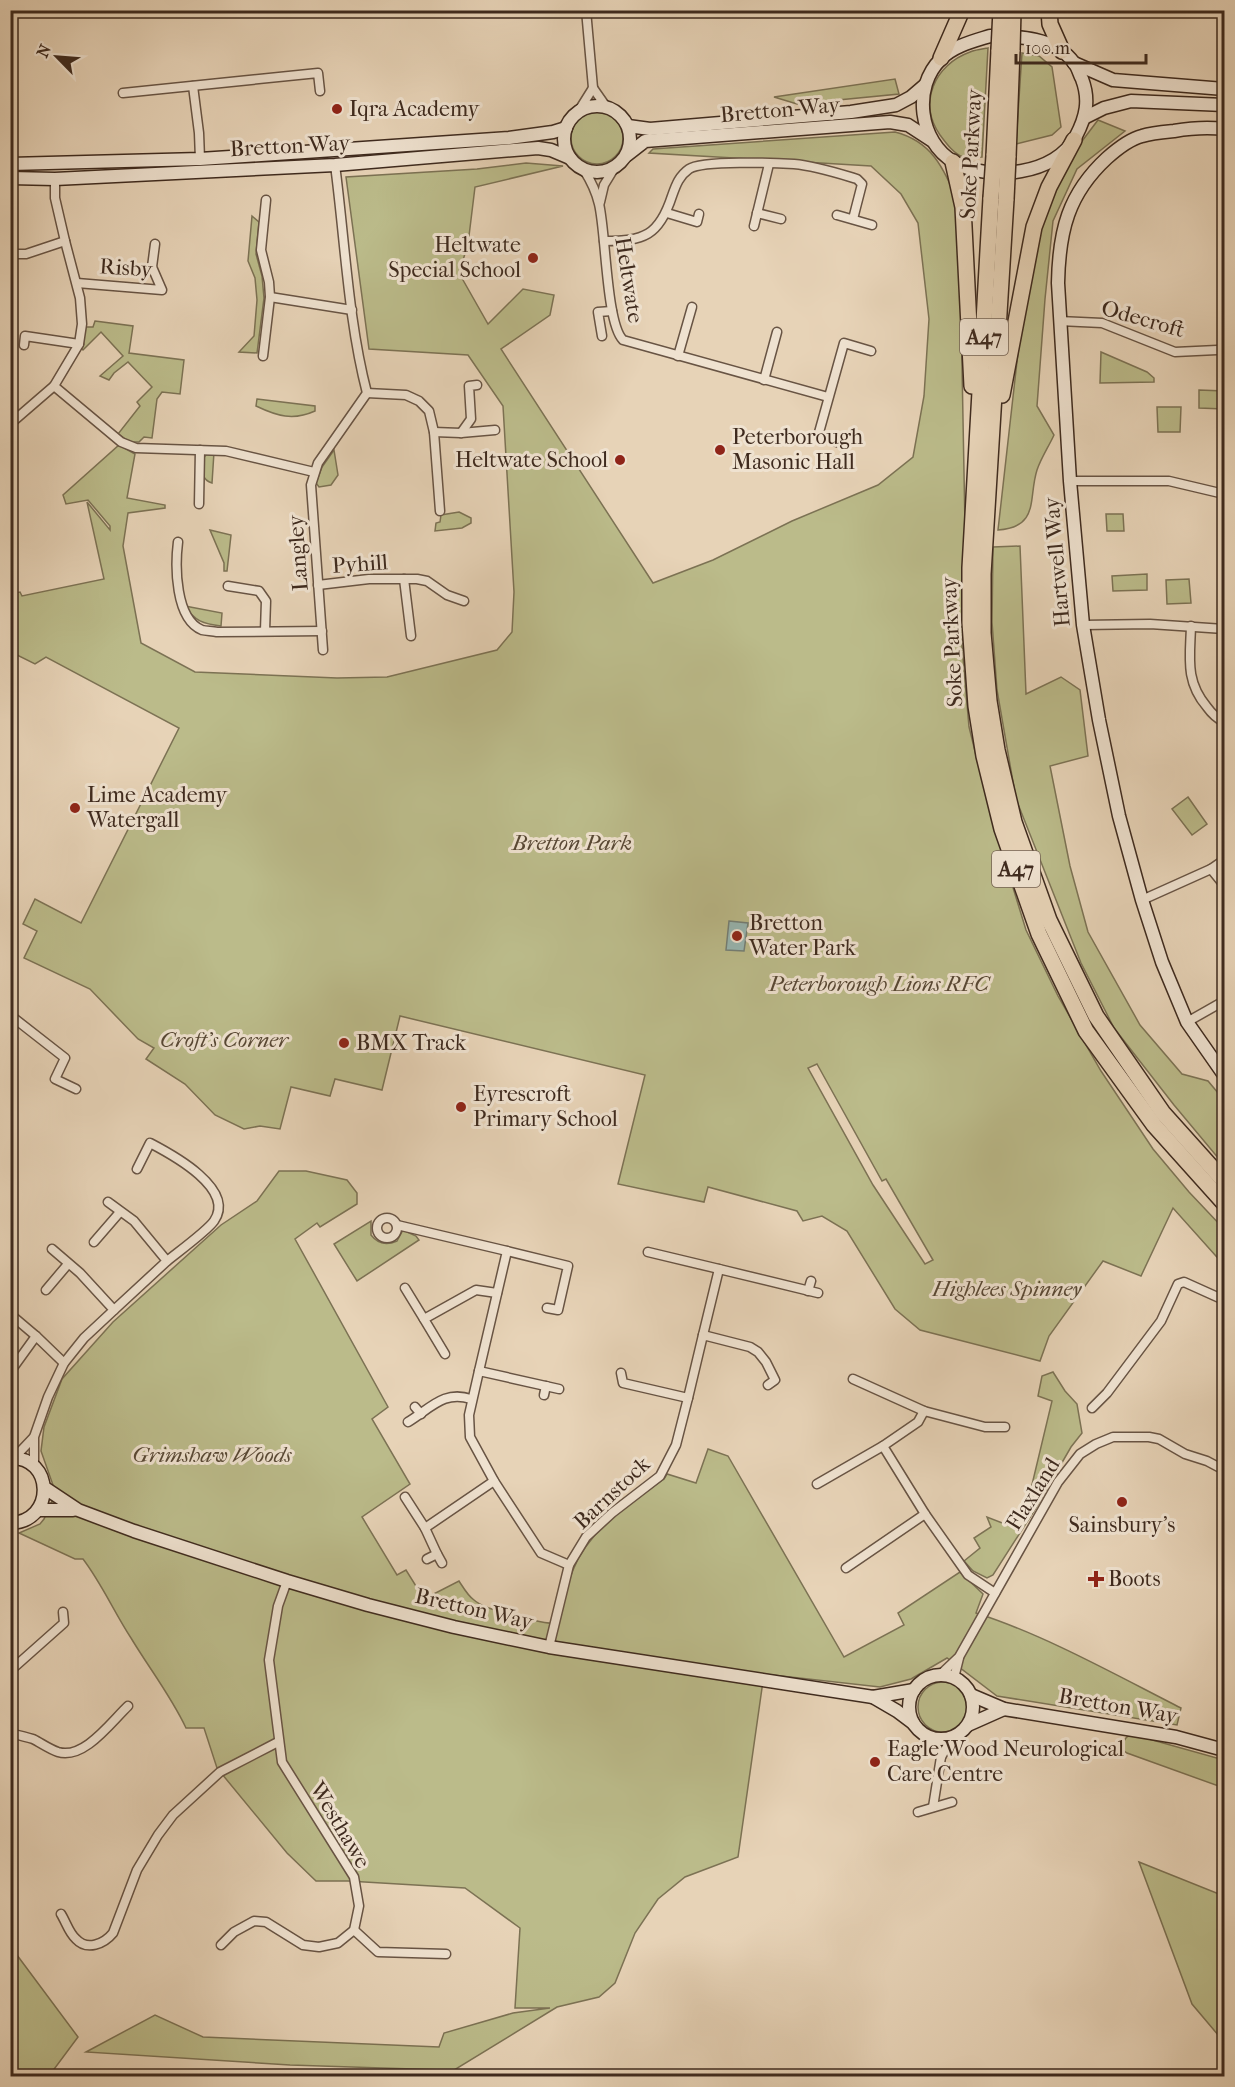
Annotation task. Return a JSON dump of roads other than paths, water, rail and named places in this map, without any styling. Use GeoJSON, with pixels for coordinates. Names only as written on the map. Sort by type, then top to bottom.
{"type":"FeatureCollection","features":[{"type":"Feature","properties":{"kind":"highway"},"geometry":{"type":"LineString","coordinates":[[941,58],[962,10]]}},
{"type":"Feature","properties":{"kind":"highway","name":"Soke Parkway"},"geometry":{"type":"LineString","coordinates":[[1001,10],[1005,50],[990,462],[983,574],[983,633],[989,701],[997,750],[1014,822],[1049,920],[1096,1016],[1163,1113],[1224,1181]]}},
{"type":"Feature","properties":{"kind":"highway","name":"Soke Parkway"},"geometry":{"type":"LineString","coordinates":[[1005,50],[1013,10]]}},
{"type":"Feature","properties":{"kind":"highway"},"geometry":{"type":"LineString","coordinates":[[1049,10],[1050,24],[1062,51]]}},
{"type":"Feature","properties":{"kind":"highway","name":"A47"},"geometry":{"type":"LineString","coordinates":[[990,462],[1034,227],[1049,187],[1074,140]]}},
{"type":"Feature","properties":{"kind":"highway","name":"A47"},"geometry":{"type":"LineString","coordinates":[[953,162],[963,207],[976,476]]}},
{"type":"Feature","properties":{"kind":"highway","name":"Soke Parkway"},"geometry":{"type":"LineString","coordinates":[[999,198],[970,568],[970,623],[975,694],[984,756],[1002,829],[1039,934],[1086,1031],[1154,1125],[1224,1203]]}},
{"type":"Feature","properties":{"kind":"street"},"geometry":{"type":"LineString","coordinates":[[586,10],[593,88],[607,108]]}},
{"type":"Feature","properties":{"kind":"street"},"geometry":{"type":"LineString","coordinates":[[990,36],[1017,36],[1039,41],[1062,51],[1074,63],[1084,84],[1086,117],[1065,152],[1051,162],[1022,172],[973,169],[953,162],[934,143],[924,125],[922,105],[925,85],[941,58],[967,43],[990,36]]}},
{"type":"Feature","properties":{"kind":"street"},"geometry":{"type":"LineString","coordinates":[[1074,63],[1113,80],[1224,89]]}},
{"type":"Feature","properties":{"kind":"street"},"geometry":{"type":"LineString","coordinates":[[123,93],[318,73],[320,91]]}},
{"type":"Feature","properties":{"kind":"street","name":"Bretton Way"},"geometry":{"type":"LineString","coordinates":[[628,126],[650,129],[851,112],[896,105],[911,97],[925,85]]}},
{"type":"Feature","properties":{"kind":"street"},"geometry":{"type":"LineString","coordinates":[[193,86],[200,159]]}},
{"type":"Feature","properties":{"kind":"street"},"geometry":{"type":"LineString","coordinates":[[578,112],[587,108],[607,108],[616,112],[628,126],[630,145],[627,155],[615,167],[605,172],[584,170],[570,158],[564,140],[566,128],[593,88]]}},
{"type":"Feature","properties":{"kind":"street"},"geometry":{"type":"LineString","coordinates":[[1086,117],[1104,108],[1131,101],[1224,105]]}},
{"type":"Feature","properties":{"kind":"street","name":"Bretton Way"},"geometry":{"type":"LineString","coordinates":[[627,155],[645,141],[890,122],[908,125],[934,143]]}},
{"type":"Feature","properties":{"kind":"street","name":"Hartwell Way"},"geometry":{"type":"LineString","coordinates":[[1224,129],[1203,126],[1140,136],[1114,152],[1089,175],[1074,200],[1064,227],[1058,257],[1059,321],[1070,481],[1083,625],[1099,720],[1119,816],[1162,962],[1187,1022],[1224,1075]]}},
{"type":"Feature","properties":{"kind":"street","name":"Bretton Way"},"geometry":{"type":"LineString","coordinates":[[10,164],[200,159],[509,138],[566,128]]}},
{"type":"Feature","properties":{"kind":"street","name":"Bretton Way"},"geometry":{"type":"LineString","coordinates":[[10,178],[56,179],[335,165],[538,148],[551,150],[570,158]]}},
{"type":"Feature","properties":{"kind":"street"},"geometry":{"type":"LineString","coordinates":[[604,241],[641,238],[656,228],[666,213],[678,181],[691,168],[707,164],[794,164],[861,176],[862,184],[853,219]]}},
{"type":"Feature","properties":{"kind":"street"},"geometry":{"type":"LineString","coordinates":[[754,226],[769,164]]}},
{"type":"Feature","properties":{"kind":"street"},"geometry":{"type":"LineString","coordinates":[[335,165],[352,310],[367,393],[406,395],[419,401],[429,411],[434,432],[440,511]]}},
{"type":"Feature","properties":{"kind":"street","name":"Heltwate"},"geometry":{"type":"LineString","coordinates":[[599,204],[604,185],[615,167]]}},
{"type":"Feature","properties":{"kind":"street","name":"Heltwate"},"geometry":{"type":"LineString","coordinates":[[584,170],[599,204],[616,330],[623,340],[678,356]]}},
{"type":"Feature","properties":{"kind":"street","name":"Risby"},"geometry":{"type":"LineString","coordinates":[[10,424],[54,386],[79,344],[82,324],[80,298],[56,198],[56,179]]}},
{"type":"Feature","properties":{"kind":"street"},"geometry":{"type":"LineString","coordinates":[[263,356],[270,297],[269,282],[261,250],[266,200]]}},
{"type":"Feature","properties":{"kind":"street"},"geometry":{"type":"LineString","coordinates":[[666,213],[697,222],[699,214]]}},
{"type":"Feature","properties":{"kind":"street"},"geometry":{"type":"LineString","coordinates":[[757,213],[781,219]]}},
{"type":"Feature","properties":{"kind":"street"},"geometry":{"type":"LineString","coordinates":[[837,215],[872,225]]}},
{"type":"Feature","properties":{"kind":"street"},"geometry":{"type":"LineString","coordinates":[[10,254],[26,254],[65,242]]}},
{"type":"Feature","properties":{"kind":"street","name":"Risby"},"geometry":{"type":"LineString","coordinates":[[77,283],[162,290],[152,267],[155,244]]}},
{"type":"Feature","properties":{"kind":"street"},"geometry":{"type":"LineString","coordinates":[[270,297],[352,310]]}},
{"type":"Feature","properties":{"kind":"street"},"geometry":{"type":"LineString","coordinates":[[692,307],[678,356],[828,398]]}},
{"type":"Feature","properties":{"kind":"street"},"geometry":{"type":"LineString","coordinates":[[602,336],[598,312],[612,310]]}},
{"type":"Feature","properties":{"kind":"street","name":"Odecroft"},"geometry":{"type":"LineString","coordinates":[[1059,321],[1102,323],[1175,352],[1217,350]]}},
{"type":"Feature","properties":{"kind":"street"},"geometry":{"type":"LineString","coordinates":[[764,380],[777,332]]}},
{"type":"Feature","properties":{"kind":"street"},"geometry":{"type":"LineString","coordinates":[[24,345],[25,336],[79,344]]}},
{"type":"Feature","properties":{"kind":"street"},"geometry":{"type":"LineString","coordinates":[[843,444],[818,435],[844,344],[871,351]]}},
{"type":"Feature","properties":{"kind":"street"},"geometry":{"type":"LineString","coordinates":[[460,434],[471,419],[469,386],[477,385]]}},
{"type":"Feature","properties":{"kind":"street"},"geometry":{"type":"LineString","coordinates":[[54,386],[121,442],[136,448],[226,450],[314,472]]}},
{"type":"Feature","properties":{"kind":"street","name":"Langley"},"geometry":{"type":"LineString","coordinates":[[323,650],[310,486],[318,463],[367,393]]}},
{"type":"Feature","properties":{"kind":"street"},"geometry":{"type":"LineString","coordinates":[[434,432],[460,434],[495,430]]}},
{"type":"Feature","properties":{"kind":"street"},"geometry":{"type":"LineString","coordinates":[[198,504],[200,450]]}},
{"type":"Feature","properties":{"kind":"street"},"geometry":{"type":"LineString","coordinates":[[1070,481],[1169,481],[1224,494]]}},
{"type":"Feature","properties":{"kind":"street"},"geometry":{"type":"LineString","coordinates":[[178,542],[176,558],[181,599],[188,618],[202,630],[216,632],[322,631]]}},
{"type":"Feature","properties":{"kind":"street","name":"Pyhill"},"geometry":{"type":"LineString","coordinates":[[318,585],[369,579],[427,581],[447,595],[464,601]]}},
{"type":"Feature","properties":{"kind":"street","name":"Pyhill"},"geometry":{"type":"LineString","coordinates":[[404,579],[411,636]]}},
{"type":"Feature","properties":{"kind":"street","name":"Langley"},"geometry":{"type":"LineString","coordinates":[[228,586],[259,591],[266,601],[265,631]]}},
{"type":"Feature","properties":{"kind":"street"},"geometry":{"type":"LineString","coordinates":[[1083,625],[1150,624],[1224,629]]}},
{"type":"Feature","properties":{"kind":"street"},"geometry":{"type":"LineString","coordinates":[[1191,626],[1190,674],[1196,694],[1216,718],[1224,722]]}},
{"type":"Feature","properties":{"kind":"street"},"geometry":{"type":"LineString","coordinates":[[1142,900],[1211,869],[1224,860]]}},
{"type":"Feature","properties":{"kind":"street"},"geometry":{"type":"LineString","coordinates":[[1211,869],[1224,885]]}},
{"type":"Feature","properties":{"kind":"street"},"geometry":{"type":"LineString","coordinates":[[1187,1022],[1224,1001]]}},
{"type":"Feature","properties":{"kind":"street"},"geometry":{"type":"LineString","coordinates":[[10,1015],[65,1058],[55,1079],[76,1089]]}},
{"type":"Feature","properties":{"kind":"street"},"geometry":{"type":"LineString","coordinates":[[34,1466],[34,1437],[48,1397],[64,1363],[84,1338],[214,1221],[219,1207],[215,1191],[180,1158],[150,1143],[137,1169]]}},
{"type":"Feature","properties":{"kind":"street"},"geometry":{"type":"LineString","coordinates":[[108,1202],[134,1221],[168,1261]]}},
{"type":"Feature","properties":{"kind":"street"},"geometry":{"type":"LineString","coordinates":[[94,1242],[120,1212]]}},
{"type":"Feature","properties":{"kind":"street"},"geometry":{"type":"LineString","coordinates":[[397,1225],[568,1266],[558,1310],[548,1308]]}},
{"type":"Feature","properties":{"kind":"street"},"geometry":{"type":"LineString","coordinates":[[660,1245],[652,1254],[818,1293]]}},
{"type":"Feature","properties":{"kind":"street"},"geometry":{"type":"LineString","coordinates":[[52,1250],[80,1273],[114,1310]]}},
{"type":"Feature","properties":{"kind":"street"},"geometry":{"type":"LineString","coordinates":[[507,1251],[471,1399],[470,1437],[494,1481],[541,1553],[569,1565]]}},
{"type":"Feature","properties":{"kind":"street"},"geometry":{"type":"LineString","coordinates":[[46,1290],[68,1264]]}},
{"type":"Feature","properties":{"kind":"street","name":"Barnstock"},"geometry":{"type":"LineString","coordinates":[[549,1647],[569,1565],[586,1537],[612,1513],[660,1476],[676,1445],[719,1269]]}},
{"type":"Feature","properties":{"kind":"street"},"geometry":{"type":"LineString","coordinates":[[808,1291],[811,1281]]}},
{"type":"Feature","properties":{"kind":"street"},"geometry":{"type":"LineString","coordinates":[[1092,1408],[1107,1393],[1161,1321],[1178,1284],[1184,1282],[1224,1300]]}},
{"type":"Feature","properties":{"kind":"street"},"geometry":{"type":"LineString","coordinates":[[405,1288],[445,1354]]}},
{"type":"Feature","properties":{"kind":"street"},"geometry":{"type":"LineString","coordinates":[[424,1319],[476,1290],[497,1293]]}},
{"type":"Feature","properties":{"kind":"street"},"geometry":{"type":"LineString","coordinates":[[10,1314],[64,1363]]}},
{"type":"Feature","properties":{"kind":"street"},"geometry":{"type":"LineString","coordinates":[[703,1335],[750,1347],[758,1352],[776,1380],[768,1385]]}},
{"type":"Feature","properties":{"kind":"street"},"geometry":{"type":"LineString","coordinates":[[10,1372],[36,1336]]}},
{"type":"Feature","properties":{"kind":"street"},"geometry":{"type":"LineString","coordinates":[[479,1371],[545,1390],[559,1389]]}},
{"type":"Feature","properties":{"kind":"street"},"geometry":{"type":"LineString","coordinates":[[621,1372],[623,1383],[688,1398]]}},
{"type":"Feature","properties":{"kind":"street"},"geometry":{"type":"LineString","coordinates":[[853,1379],[924,1411],[985,1427],[1005,1427]]}},
{"type":"Feature","properties":{"kind":"street"},"geometry":{"type":"LineString","coordinates":[[408,1422],[418,1410],[444,1398],[458,1395],[471,1399]]}},
{"type":"Feature","properties":{"kind":"street"},"geometry":{"type":"LineString","coordinates":[[817,1484],[883,1446],[918,1422],[924,1411]]}},
{"type":"Feature","properties":{"kind":"street","name":"Flaxland"},"geometry":{"type":"LineString","coordinates":[[954,1678],[959,1657],[995,1593],[1058,1482],[1080,1454],[1113,1437],[1132,1436],[1159,1439],[1185,1454],[1207,1461],[1224,1470]]}},
{"type":"Feature","properties":{"kind":"street"},"geometry":{"type":"LineString","coordinates":[[13,1457],[34,1437]]}},
{"type":"Feature","properties":{"kind":"street"},"geometry":{"type":"LineString","coordinates":[[883,1446],[925,1514],[968,1575],[995,1593]]}},
{"type":"Feature","properties":{"kind":"street"},"geometry":{"type":"LineString","coordinates":[[12,1524],[23,1521],[39,1509],[45,1488],[43,1479],[34,1466],[25,1460],[13,1457]]}},
{"type":"Feature","properties":{"kind":"street"},"geometry":{"type":"LineString","coordinates":[[425,1528],[494,1481]]}},
{"type":"Feature","properties":{"kind":"street","name":"Bretton Way"},"geometry":{"type":"LineString","coordinates":[[45,1488],[78,1510],[134,1532],[287,1581],[441,1624],[549,1647],[873,1697],[914,1690]]}},
{"type":"Feature","properties":{"kind":"street"},"geometry":{"type":"LineString","coordinates":[[405,1497],[425,1528],[442,1563]]}},
{"type":"Feature","properties":{"kind":"street","name":"Bretton Way"},"geometry":{"type":"LineString","coordinates":[[39,1509],[78,1510]]}},
{"type":"Feature","properties":{"kind":"street"},"geometry":{"type":"LineString","coordinates":[[846,1568],[925,1514]]}},
{"type":"Feature","properties":{"kind":"street"},"geometry":{"type":"LineString","coordinates":[[427,1559],[437,1554]]}},
{"type":"Feature","properties":{"kind":"street","name":"Westhawe"},"geometry":{"type":"LineString","coordinates":[[287,1581],[276,1618],[269,1660],[278,1742],[282,1762],[354,1877],[359,1906],[354,1930]]}},
{"type":"Feature","properties":{"kind":"street"},"geometry":{"type":"LineString","coordinates":[[10,1671],[67,1625],[63,1612]]}},
{"type":"Feature","properties":{"kind":"street","name":"Flaxland"},"geometry":{"type":"LineString","coordinates":[[940,1675],[959,1657]]}},
{"type":"Feature","properties":{"kind":"street"},"geometry":{"type":"LineString","coordinates":[[941,1757],[936,1746],[913,1723],[909,1707],[914,1690],[925,1680],[940,1675],[961,1682],[971,1695],[973,1713],[968,1725]]}},
{"type":"Feature","properties":{"kind":"street","name":"Bretton Way"},"geometry":{"type":"LineString","coordinates":[[971,1695],[1004,1709],[1176,1737],[1224,1750]]}},
{"type":"Feature","properties":{"kind":"street","name":"Bretton Way"},"geometry":{"type":"LineString","coordinates":[[873,1697],[913,1723]]}},
{"type":"Feature","properties":{"kind":"street"},"geometry":{"type":"LineString","coordinates":[[10,1733],[68,1754],[78,1751],[96,1737],[117,1711],[128,1706]]}},
{"type":"Feature","properties":{"kind":"street"},"geometry":{"type":"LineString","coordinates":[[924,1735],[933,1739],[952,1738],[968,1725],[1004,1709]]}},
{"type":"Feature","properties":{"kind":"street"},"geometry":{"type":"LineString","coordinates":[[933,1806],[941,1757],[952,1738]]}},
{"type":"Feature","properties":{"kind":"street"},"geometry":{"type":"LineString","coordinates":[[66,1918],[76,1940],[83,1944],[91,1946],[108,1939],[113,1933],[137,1870],[158,1834],[173,1815],[220,1772],[278,1742]]}},
{"type":"Feature","properties":{"kind":"street"},"geometry":{"type":"LineString","coordinates":[[918,1812],[952,1802]]}},
{"type":"Feature","properties":{"kind":"street"},"geometry":{"type":"LineString","coordinates":[[221,1945],[233,1940],[242,1926],[254,1921],[266,1922],[303,1945],[319,1947],[338,1943],[354,1930],[378,1952],[446,1954]]}},
{"type":"Feature","properties":{"kind":"water","name":"Bretton Water Park"},"geometry":{"type":"Polygon","coordinates":[[[729,921],[748,923],[744,951],[726,950],[729,921]]]}},
{"type":"Feature","properties":{"kind":"place","name":"Iqra Academy"},"geometry":{"type":"Point","coordinates":[337,109]}},
{"type":"Feature","properties":{"kind":"place","name":"Heltwate Special School"},"geometry":{"type":"Point","coordinates":[533,258]}},
{"type":"Feature","properties":{"kind":"place","name":"Peterborough Masonic Hall"},"geometry":{"type":"Point","coordinates":[720,450]}},
{"type":"Feature","properties":{"kind":"place","name":"Heltwate School"},"geometry":{"type":"Point","coordinates":[620,460]}},
{"type":"Feature","properties":{"kind":"place","name":"Lime Academy Watergall"},"geometry":{"type":"Point","coordinates":[75,808]}},
{"type":"Feature","properties":{"kind":"place","name":"Bretton Water Park"},"geometry":{"type":"Point","coordinates":[737,936]}},
{"type":"Feature","properties":{"kind":"place","name":"BMX Track"},"geometry":{"type":"Point","coordinates":[344,1043]}},
{"type":"Feature","properties":{"kind":"place","name":"Eyrescroft Primary School"},"geometry":{"type":"Point","coordinates":[461,1107]}},
{"type":"Feature","properties":{"kind":"place","name":"Sainsbury's"},"geometry":{"type":"Point","coordinates":[1122,1502]}},
{"type":"Feature","properties":{"kind":"place","name":"Boots"},"geometry":{"type":"Point","coordinates":[1096,1579]}},
{"type":"Feature","properties":{"kind":"place","name":"Eagle Wood Neurological Care Centre"},"geometry":{"type":"Point","coordinates":[875,1762]}},
{"type":"Feature","properties":{"kind":"park label","name":"Bretton Park"},"geometry":{"type":"Point","coordinates":[572,843]}},
{"type":"Feature","properties":{"kind":"park label","name":"Peterborough Lions RFC"},"geometry":{"type":"Point","coordinates":[879,984]}},
{"type":"Feature","properties":{"kind":"park label","name":"Croft's Corner"},"geometry":{"type":"Point","coordinates":[224,1040]}},
{"type":"Feature","properties":{"kind":"park label","name":"Highlees Spinney"},"geometry":{"type":"Point","coordinates":[1007,1289]}},
{"type":"Feature","properties":{"kind":"park label","name":"Grimshaw Woods"},"geometry":{"type":"Point","coordinates":[212,1455]}}]}
